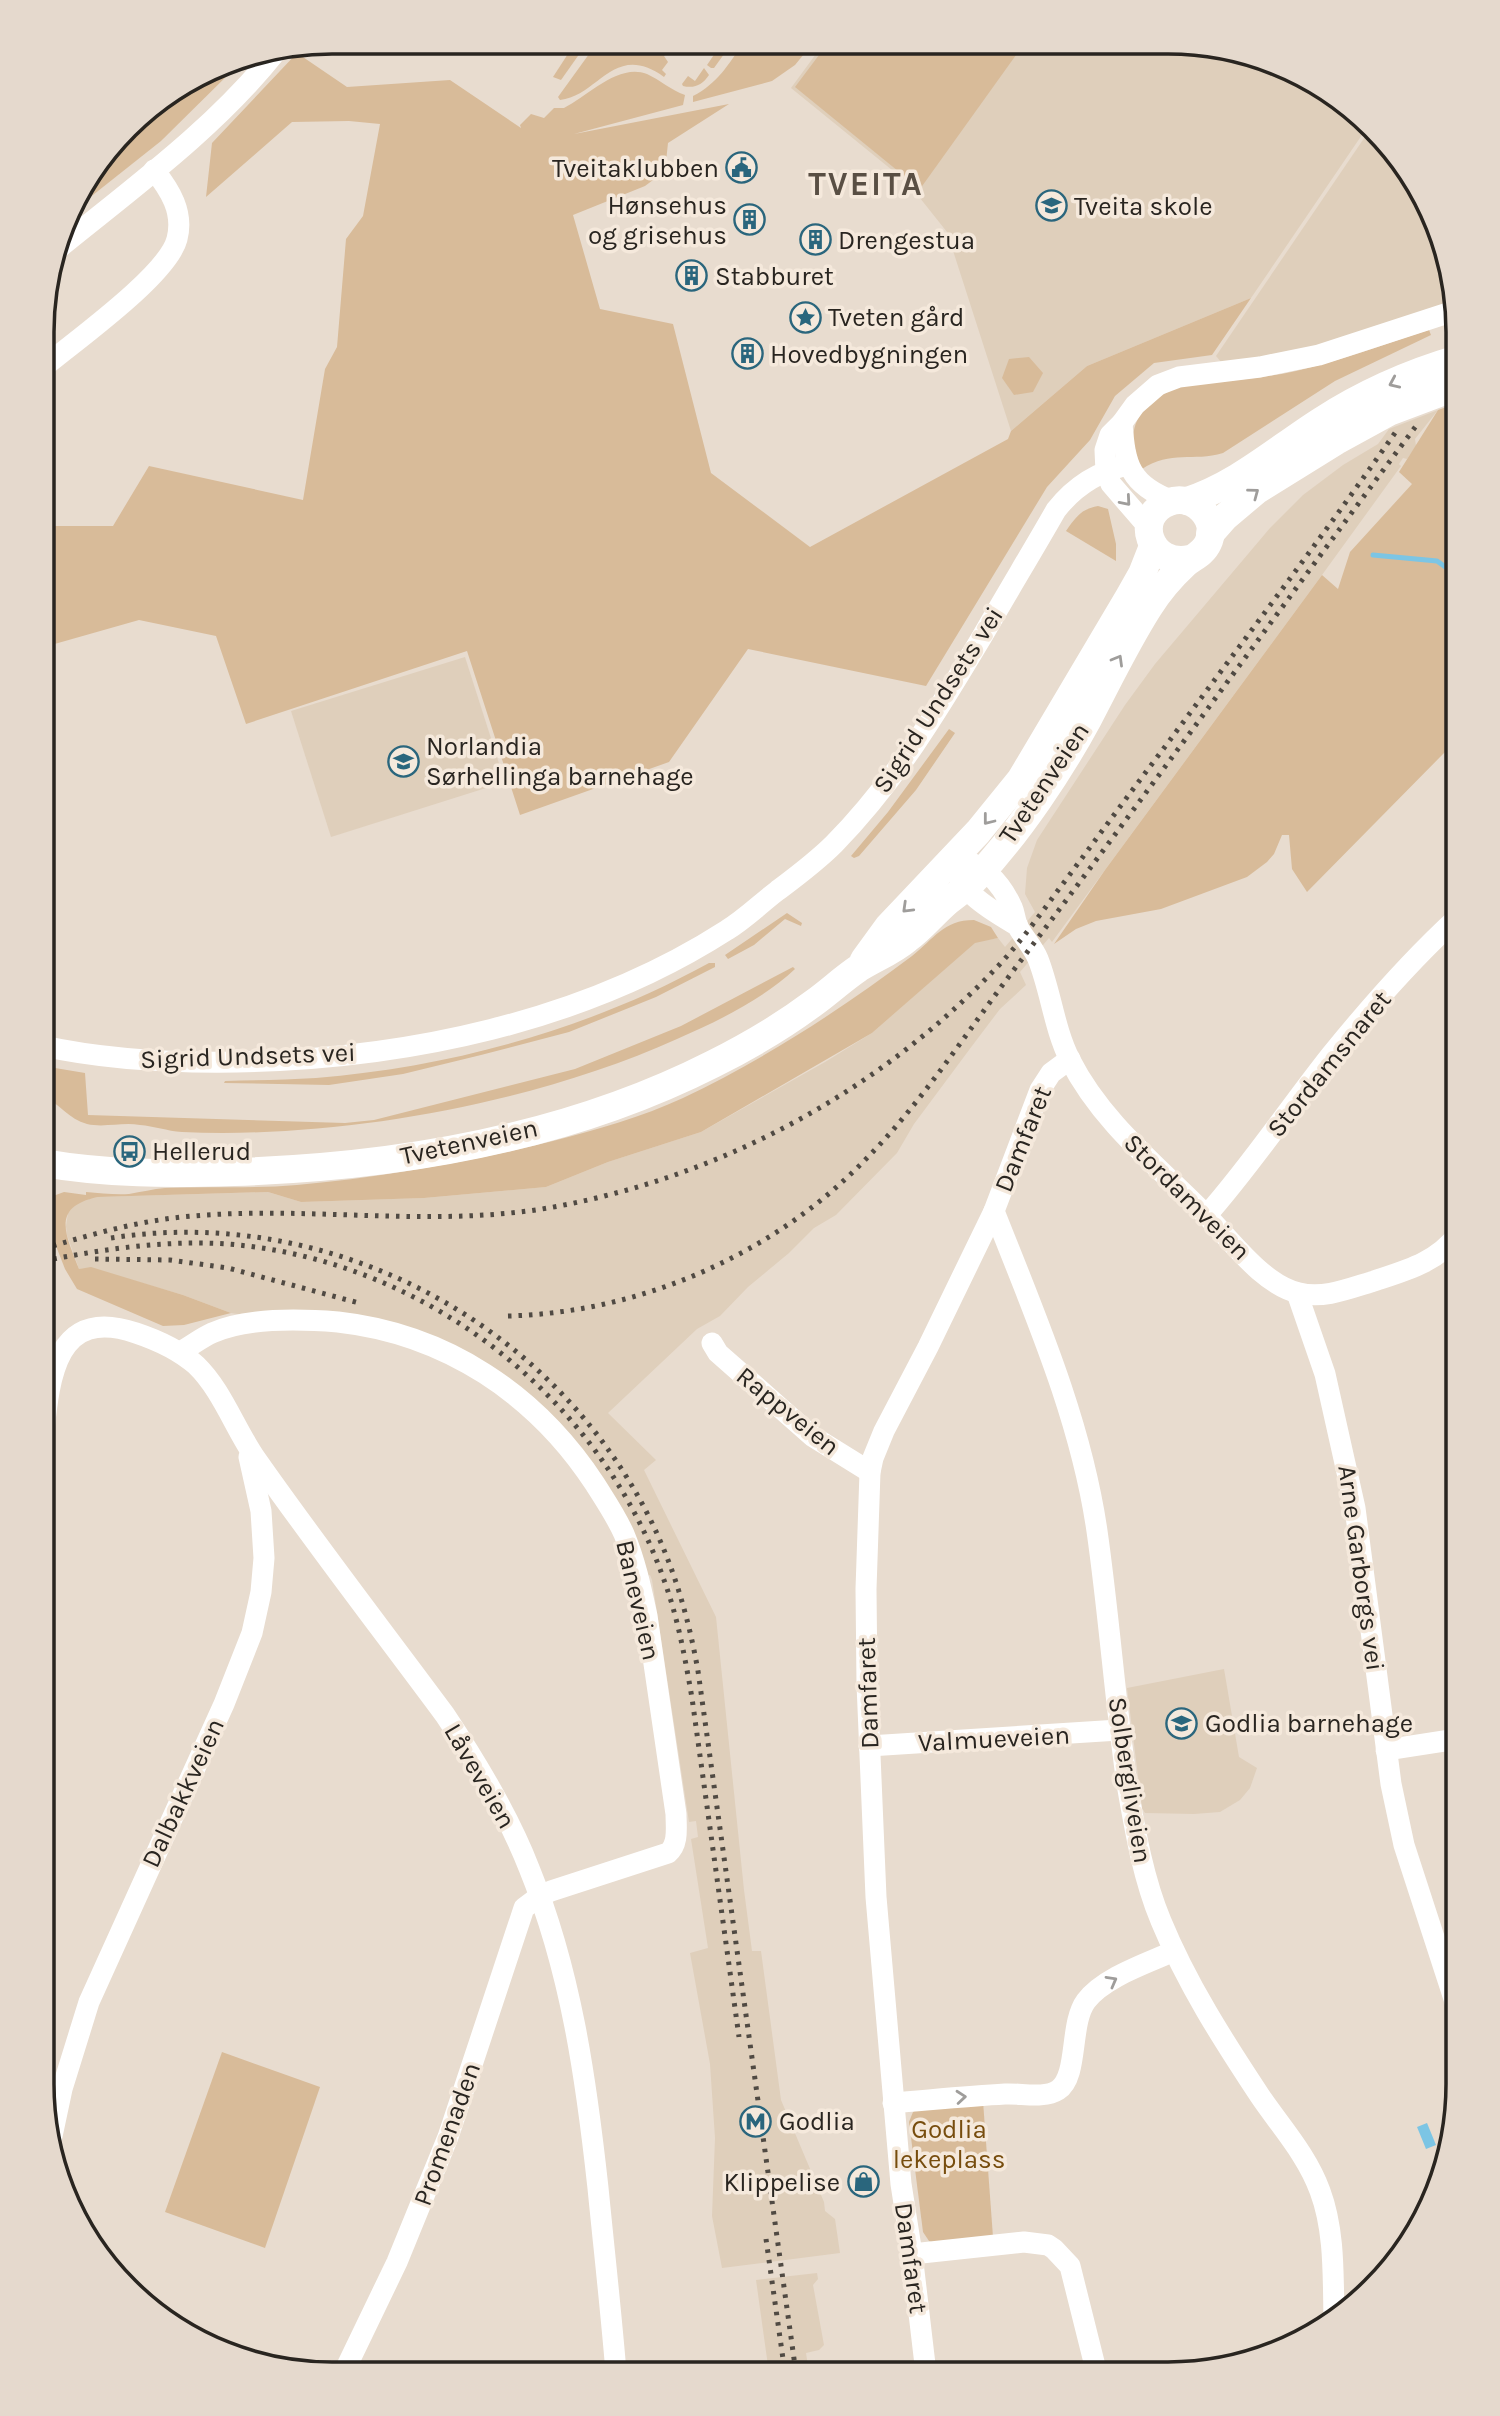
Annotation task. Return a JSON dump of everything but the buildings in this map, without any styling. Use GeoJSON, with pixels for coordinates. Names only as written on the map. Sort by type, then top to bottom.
{"type":"FeatureCollection","features":[{"type":"Feature","properties":{"kind":"main road","name":"Tvetenveien"},"geometry":{"type":"LineString","coordinates":[[856,970],[888,927],[978,832],[1036,755],[1142,573],[1156,511],[1224,486],[1354,401],[1420,371],[1446,363]]}},
{"type":"Feature","properties":{"kind":"main road","name":"Tvetenveien"},"geometry":{"type":"LineString","coordinates":[[54,1164],[145,1173],[274,1171],[379,1160],[498,1139],[583,1117],[682,1079],[740,1050],[780,1027],[856,970],[905,941],[975,879],[1007,842],[1055,772],[1087,721],[1158,592],[1190,559],[1202,552],[1210,534],[1225,517],[1257,490],[1336,440],[1389,412],[1446,391]]}},
{"type":"Feature","properties":{"kind":"main road"},"geometry":{"type":"LineString","coordinates":[[1180,501],[1200,508],[1205,513],[1210,534]]}},
{"type":"Feature","properties":{"kind":"main road"},"geometry":{"type":"LineString","coordinates":[[1151,537],[1157,552],[1169,559],[1190,559]]}},
{"type":"Feature","properties":{"kind":"street"},"geometry":{"type":"LineString","coordinates":[[71,238],[188,143],[236,98],[267,63]]}},
{"type":"Feature","properties":{"kind":"street"},"geometry":{"type":"LineString","coordinates":[[54,359],[149,280],[173,251],[177,239],[178,214],[172,194],[154,170]]}},
{"type":"Feature","properties":{"kind":"street"},"geometry":{"type":"LineString","coordinates":[[1151,537],[1111,484],[1106,472],[1105,450],[1110,435],[1141,399],[1158,385],[1171,379],[1260,367],[1319,355],[1445,314]]}},
{"type":"Feature","properties":{"kind":"street"},"geometry":{"type":"LineString","coordinates":[[1122,423],[1128,465],[1143,484],[1180,501]]}},
{"type":"Feature","properties":{"kind":"street","name":"Sigrid Undsets vei"},"geometry":{"type":"LineString","coordinates":[[54,1048],[109,1057],[166,1061],[268,1061],[352,1055],[448,1038],[530,1018],[620,986],[681,957],[739,922],[796,879],[857,819],[901,765],[941,705],[1065,498],[1106,472],[1128,465]]}},
{"type":"Feature","properties":{"kind":"street","name":"Stordamveien"},"geometry":{"type":"LineString","coordinates":[[954,859],[958,878],[975,879],[987,907],[1013,919],[1035,955],[1054,1020],[1070,1059],[1095,1100],[1121,1131],[1225,1236],[1268,1276],[1297,1293]]}},
{"type":"Feature","properties":{"kind":"street","name":"Stordamsnaret"},"geometry":{"type":"LineString","coordinates":[[1207,1215],[1247,1168],[1363,1016],[1446,930]]}},
{"type":"Feature","properties":{"kind":"street","name":"Damfaret"},"geometry":{"type":"LineString","coordinates":[[925,2362],[901,2185],[876,1897],[866,1589],[870,1472],[884,1431],[994,1211],[1040,1090],[1051,1073],[1070,1059]]}},
{"type":"Feature","properties":{"kind":"street","name":"Solbergliveien"},"geometry":{"type":"LineString","coordinates":[[994,1211],[1076,1431],[1097,1530],[1119,1730],[1134,1825],[1149,1888],[1174,1951],[1211,2021],[1305,2159],[1320,2191],[1330,2237],[1333,2307]]}},
{"type":"Feature","properties":{"kind":"street"},"geometry":{"type":"LineString","coordinates":[[1297,1293],[1330,1293],[1411,1269],[1438,1255],[1446,1247]]}},
{"type":"Feature","properties":{"kind":"street","name":"Arne Garborgs vei"},"geometry":{"type":"LineString","coordinates":[[1297,1293],[1325,1374],[1355,1508],[1386,1750],[1404,1845],[1446,1974]]}},
{"type":"Feature","properties":{"kind":"street","name":"Baneveien"},"geometry":{"type":"LineString","coordinates":[[180,1352],[214,1332],[257,1322],[323,1321],[382,1329],[443,1351],[473,1366],[511,1391],[538,1413],[563,1439],[585,1468],[624,1533],[642,1589],[676,1814],[676,1839],[673,1849],[668,1853],[540,1896]]}},
{"type":"Feature","properties":{"kind":"street","name":"Låveveien"},"geometry":{"type":"LineString","coordinates":[[54,1372],[71,1339],[88,1329],[113,1326],[140,1334],[180,1352],[208,1380],[244,1442],[469,1751],[528,1865],[568,1986],[583,2064],[615,2362]]}},
{"type":"Feature","properties":{"kind":"street","name":"Rappveien"},"geometry":{"type":"LineString","coordinates":[[712,1343],[718,1353],[812,1436],[870,1472]]}},
{"type":"Feature","properties":{"kind":"street","name":"Dalbakkveien"},"geometry":{"type":"LineString","coordinates":[[57,2116],[65,2077],[89,2002],[231,1689],[252,1633],[261,1592],[264,1558],[261,1511],[244,1442]]}},
{"type":"Feature","properties":{"kind":"street","name":"Valmueveien"},"geometry":{"type":"LineString","coordinates":[[869,1746],[1119,1730]]}},
{"type":"Feature","properties":{"kind":"street"},"geometry":{"type":"LineString","coordinates":[[1386,1750],[1446,1741]]}},
{"type":"Feature","properties":{"kind":"street","name":"Promenaden"},"geometry":{"type":"LineString","coordinates":[[349,2362],[397,2262],[448,2137],[520,1917],[524,1909],[540,1896]]}},
{"type":"Feature","properties":{"kind":"street"},"geometry":{"type":"LineString","coordinates":[[893,2103],[1056,2092],[1068,2079],[1075,2032],[1085,2003],[1096,1990],[1114,1979],[1174,1951]]}},
{"type":"Feature","properties":{"kind":"street"},"geometry":{"type":"LineString","coordinates":[[912,2254],[1024,2242],[1048,2245],[1070,2266],[1094,2362]]}},
{"type":"Feature","properties":{"kind":"shaded area"},"geometry":{"type":"Polygon","coordinates":[[[816,54],[1186,55],[1222,60],[1274,75],[1322,101],[1362,134],[1251,298],[1087,366],[1011,431],[947,232],[908,183],[791,88],[816,54]]]}},
{"type":"Feature","properties":{"kind":"shaded area"},"geometry":{"type":"Polygon","coordinates":[[[1365,137],[1399,178],[1425,226],[1440,278],[1445,323],[1298,370],[1237,381],[1216,356],[1365,137]]]}},
{"type":"Feature","properties":{"kind":"shaded area"},"geometry":{"type":"Polygon","coordinates":[[[1438,410],[1415,439],[1416,446],[1407,459],[1403,458],[1399,464],[1401,466],[1322,575],[1052,942],[1049,938],[1020,972],[1026,985],[1000,1009],[914,1124],[897,1153],[836,1215],[814,1228],[720,1316],[697,1329],[608,1413],[656,1460],[644,1470],[716,1617],[752,1951],[761,1951],[781,2100],[824,2202],[825,2211],[835,2219],[840,2253],[722,2268],[712,2216],[715,2138],[710,2064],[690,1953],[708,1948],[691,1839],[698,1837],[696,1821],[689,1822],[652,1580],[650,1575],[647,1576],[553,1417],[534,1398],[487,1364],[449,1345],[231,1313],[183,1295],[91,1268],[79,1269],[67,1235],[68,1213],[77,1202],[98,1197],[268,1192],[301,1202],[424,1198],[546,1187],[608,1162],[701,1132],[825,1062],[872,1033],[975,942],[998,938],[1005,947],[1035,912],[1025,894],[1027,868],[1037,840],[1155,664],[1270,528],[1303,495],[1343,465],[1378,444],[1389,429],[1438,410]]]}},
{"type":"Feature","properties":{"kind":"shaded area","name":"Norlandia Sørhellinga barnehage"},"geometry":{"type":"Polygon","coordinates":[[[465,657],[505,782],[331,837],[291,711],[465,657]]]}},
{"type":"Feature","properties":{"kind":"shaded area","name":"Godlia barnehage"},"geometry":{"type":"Polygon","coordinates":[[[1224,1669],[1239,1757],[1257,1768],[1250,1788],[1240,1800],[1220,1812],[1145,1813],[1142,1808],[1127,1688],[1224,1669]]]}},
{"type":"Feature","properties":{"kind":"shaded area"},"geometry":{"type":"Polygon","coordinates":[[[817,2273],[818,2279],[813,2285],[824,2345],[819,2350],[806,2353],[807,2362],[767,2362],[756,2280],[817,2273]]]}},
{"type":"Feature","properties":{"kind":"green space"},"geometry":{"type":"Polygon","coordinates":[[[568,54],[579,54],[561,80],[553,77],[568,54]]]}},
{"type":"Feature","properties":{"kind":"green space"},"geometry":{"type":"Polygon","coordinates":[[[589,54],[666,54],[664,56],[668,62],[662,70],[666,74],[664,77],[647,67],[619,67],[574,96],[560,100],[558,97],[589,54]]]}},
{"type":"Feature","properties":{"kind":"green space"},"geometry":{"type":"Polygon","coordinates":[[[714,54],[724,54],[714,68],[707,65],[714,54]]]}},
{"type":"Feature","properties":{"kind":"green space"},"geometry":{"type":"Polygon","coordinates":[[[735,54],[804,54],[795,65],[772,81],[693,102],[693,96],[716,79],[735,54]]]}},
{"type":"Feature","properties":{"kind":"green space"},"geometry":{"type":"Polygon","coordinates":[[[820,54],[1017,54],[920,189],[795,87],[820,54]]]}},
{"type":"Feature","properties":{"kind":"green space"},"geometry":{"type":"Polygon","coordinates":[[[302,56],[347,87],[450,80],[521,128],[520,125],[531,114],[544,118],[554,108],[564,108],[604,82],[625,73],[647,74],[685,95],[683,105],[574,134],[729,104],[668,143],[665,171],[645,186],[573,215],[600,309],[673,324],[711,473],[810,547],[1008,439],[1011,431],[1087,366],[1251,298],[1212,355],[1154,363],[1115,396],[1090,440],[1047,487],[926,686],[748,649],[669,762],[520,815],[467,651],[246,724],[216,636],[139,620],[54,644],[54,526],[113,526],[149,466],[303,500],[325,369],[337,347],[346,239],[363,216],[380,124],[349,121],[292,122],[206,197],[212,143],[293,58],[302,56]]]}},
{"type":"Feature","properties":{"kind":"green space"},"geometry":{"type":"Polygon","coordinates":[[[704,68],[709,75],[704,81],[695,86],[683,86],[688,76],[695,81],[704,68]]]}},
{"type":"Feature","properties":{"kind":"green space"},"geometry":{"type":"Polygon","coordinates":[[[229,74],[161,141],[89,198],[123,149],[149,123],[178,101],[229,74]]]}},
{"type":"Feature","properties":{"kind":"green space"},"geometry":{"type":"Polygon","coordinates":[[[1429,330],[1431,335],[1335,381],[1223,453],[1172,458],[1142,469],[1140,466],[1134,444],[1136,424],[1146,408],[1162,395],[1189,385],[1296,371],[1429,330]]]}},
{"type":"Feature","properties":{"kind":"green space"},"geometry":{"type":"Polygon","coordinates":[[[1029,357],[1043,373],[1033,392],[1014,395],[1002,378],[1009,359],[1029,357]]]}},
{"type":"Feature","properties":{"kind":"green space"},"geometry":{"type":"Polygon","coordinates":[[[1446,407],[1446,751],[1307,892],[1292,869],[1289,835],[1282,835],[1274,854],[1247,877],[1161,909],[1096,921],[1076,929],[1054,944],[1105,870],[1322,575],[1338,589],[1350,552],[1412,484],[1399,472],[1438,410],[1446,407]]]}},
{"type":"Feature","properties":{"kind":"green space"},"geometry":{"type":"Polygon","coordinates":[[[1098,506],[1108,509],[1116,544],[1116,561],[1066,531],[1079,514],[1098,506]]]}},
{"type":"Feature","properties":{"kind":"green space"},"geometry":{"type":"Polygon","coordinates":[[[949,729],[955,733],[916,790],[859,856],[851,856],[888,812],[949,729]]]}},
{"type":"Feature","properties":{"kind":"green space"},"geometry":{"type":"Polygon","coordinates":[[[787,913],[802,923],[801,926],[785,919],[754,945],[728,959],[725,955],[787,913]]]}},
{"type":"Feature","properties":{"kind":"green space"},"geometry":{"type":"Polygon","coordinates":[[[974,920],[991,927],[998,938],[975,943],[872,1033],[701,1132],[608,1162],[546,1187],[424,1198],[301,1202],[268,1192],[98,1197],[83,1202],[67,1215],[67,1234],[79,1269],[91,1267],[183,1295],[231,1313],[184,1325],[163,1326],[77,1289],[65,1269],[54,1241],[54,1196],[64,1192],[86,1195],[86,1192],[129,1194],[165,1188],[280,1186],[362,1178],[490,1156],[553,1141],[651,1111],[713,1083],[801,1033],[912,956],[947,927],[974,920]]]}},
{"type":"Feature","properties":{"kind":"green space"},"geometry":{"type":"Polygon","coordinates":[[[709,963],[715,963],[715,967],[656,997],[569,1032],[481,1055],[403,1074],[329,1085],[224,1083],[367,1073],[468,1054],[518,1041],[616,1007],[709,963]]]}},
{"type":"Feature","properties":{"kind":"green space"},"geometry":{"type":"Polygon","coordinates":[[[793,967],[795,969],[739,1009],[621,1062],[499,1099],[435,1112],[306,1130],[182,1132],[133,1124],[87,1124],[75,1119],[54,1103],[54,1068],[85,1073],[88,1115],[345,1123],[374,1120],[575,1069],[681,1026],[793,967]]]}},
{"type":"Feature","properties":{"kind":"green space"},"geometry":{"type":"Polygon","coordinates":[[[222,2052],[320,2087],[265,2248],[165,2212],[222,2052]]]}},
{"type":"Feature","properties":{"kind":"green space","name":"Godlia lekeplass"},"geometry":{"type":"Polygon","coordinates":[[[983,2101],[993,2237],[936,2244],[929,2241],[923,2232],[909,2122],[917,2109],[983,2101]]]}},
{"type":"Feature","properties":{"kind":"water"},"geometry":{"type":"Polygon","coordinates":[[[1427,2123],[1436,2145],[1426,2149],[1417,2127],[1427,2123]]]}},
{"type":"Feature","properties":{"kind":"waterway"},"geometry":{"type":"LineString","coordinates":[[1373,555],[1437,561],[1446,567]]}},
{"type":"Feature","properties":{"kind":"railway"},"geometry":{"type":"LineString","coordinates":[[508,1316],[590,1307],[670,1285],[746,1251],[815,1205],[846,1179],[874,1151],[923,1093],[1419,422]]}},
{"type":"Feature","properties":{"kind":"railway"},"geometry":{"type":"LineString","coordinates":[[54,1246],[136,1224],[193,1216],[280,1213],[454,1216],[542,1209],[607,1195],[670,1177],[731,1153],[791,1124],[848,1091],[902,1053],[953,1010],[1018,943],[1285,586],[1397,430]]}},
{"type":"Feature","properties":{"kind":"railway"},"geometry":{"type":"LineString","coordinates":[[111,1238],[193,1232],[275,1240],[354,1261],[428,1293],[497,1336],[558,1390],[611,1453],[661,1542],[686,1615],[698,1671],[794,2362]]}},
{"type":"Feature","properties":{"kind":"railway"},"geometry":{"type":"LineString","coordinates":[[54,1259],[111,1249],[180,1243],[227,1244],[299,1255],[369,1277],[434,1308],[495,1348],[549,1396],[596,1452],[635,1513],[664,1580],[673,1609],[692,1698],[739,2037]]}},
{"type":"Feature","properties":{"kind":"railway"},"geometry":{"type":"LineString","coordinates":[[95,1259],[170,1260],[228,1268],[359,1303]]}},
{"type":"Feature","properties":{"kind":"railway"},"geometry":{"type":"LineString","coordinates":[[766,2239],[783,2362]]}},
{"type":"Feature","properties":{"kind":"place","name":"Tveitaklubben"},"geometry":{"type":"Point","coordinates":[742,168]}},
{"type":"Feature","properties":{"kind":"place","name":"Tveita skole"},"geometry":{"type":"Point","coordinates":[1051,206]}},
{"type":"Feature","properties":{"kind":"place","name":"Hønsehus og grisehus"},"geometry":{"type":"Point","coordinates":[750,220]}},
{"type":"Feature","properties":{"kind":"place","name":"Drengestua"},"geometry":{"type":"Point","coordinates":[815,240]}},
{"type":"Feature","properties":{"kind":"place","name":"Stabburet"},"geometry":{"type":"Point","coordinates":[692,276]}},
{"type":"Feature","properties":{"kind":"place","name":"Tveten gård"},"geometry":{"type":"Point","coordinates":[805,317]}},
{"type":"Feature","properties":{"kind":"place","name":"Hovedbygningen"},"geometry":{"type":"Point","coordinates":[747,354]}},
{"type":"Feature","properties":{"kind":"place","name":"Norlandia Sørhellinga barnehage"},"geometry":{"type":"Point","coordinates":[403,761]}},
{"type":"Feature","properties":{"kind":"place","name":"Hellerud"},"geometry":{"type":"Point","coordinates":[129,1151]}},
{"type":"Feature","properties":{"kind":"place","name":"Godlia barnehage"},"geometry":{"type":"Point","coordinates":[1182,1723]}},
{"type":"Feature","properties":{"kind":"place","name":"Godlia"},"geometry":{"type":"Point","coordinates":[756,2121]}},
{"type":"Feature","properties":{"kind":"place","name":"Klippelise"},"geometry":{"type":"Point","coordinates":[863,2182]}},
{"type":"Feature","properties":{"kind":"district","name":"TVEITA"},"geometry":{"type":"Point","coordinates":[866,184]}}]}
